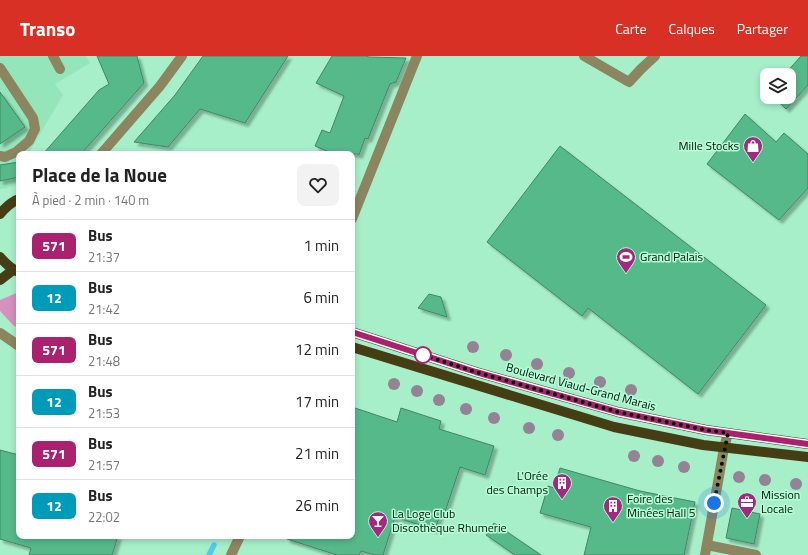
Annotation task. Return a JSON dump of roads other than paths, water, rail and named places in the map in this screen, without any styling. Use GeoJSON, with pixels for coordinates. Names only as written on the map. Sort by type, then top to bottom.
{"type":"FeatureCollection","features":[{"type":"Feature","properties":{"kind":"main road"},"geometry":{"type":"LineString","coordinates":[[2,209],[16,200]]}},
{"type":"Feature","properties":{"kind":"main road"},"geometry":{"type":"LineString","coordinates":[[0,257],[6,264],[16,271],[0,280]]}},
{"type":"Feature","properties":{"kind":"main road","name":"Boulevard Viaud-Grand Marais"},"geometry":{"type":"LineString","coordinates":[[355,333],[476,372],[618,412],[706,430],[808,444]]}},
{"type":"Feature","properties":{"kind":"main road"},"geometry":{"type":"LineString","coordinates":[[355,348],[614,427],[703,445],[808,457]]}},
{"type":"Feature","properties":{"kind":"street"},"geometry":{"type":"LineString","coordinates":[[53,56],[60,69]]}},
{"type":"Feature","properties":{"kind":"street"},"geometry":{"type":"LineString","coordinates":[[104,151],[160,86],[182,56]]}},
{"type":"Feature","properties":{"kind":"street"},"geometry":{"type":"LineString","coordinates":[[355,211],[417,56]]}},
{"type":"Feature","properties":{"kind":"street"},"geometry":{"type":"LineString","coordinates":[[584,56],[629,82],[640,68],[655,56]]}},
{"type":"Feature","properties":{"kind":"street"},"geometry":{"type":"LineString","coordinates":[[0,68],[33,118],[35,129],[29,141],[17,151]]}},
{"type":"Feature","properties":{"kind":"street"},"geometry":{"type":"LineString","coordinates":[[0,156],[5,157],[16,152]]}},
{"type":"Feature","properties":{"kind":"street"},"geometry":{"type":"LineString","coordinates":[[0,334],[16,344]]}},
{"type":"Feature","properties":{"kind":"street"},"geometry":{"type":"LineString","coordinates":[[705,555],[728,433]]}},
{"type":"Feature","properties":{"kind":"street"},"geometry":{"type":"LineString","coordinates":[[231,555],[239,539]]}},
{"type":"Feature","properties":{"kind":"street"},"geometry":{"type":"LineString","coordinates":[[707,545],[756,555]]}},
{"type":"Feature","properties":{"kind":"waterway"},"geometry":{"type":"LineString","coordinates":[[209,555],[214,545]]}},
{"type":"Feature","properties":{"kind":"place","name":"Mille Stocks"},"geometry":{"type":"Point","coordinates":[753,163]}},
{"type":"Feature","properties":{"kind":"place","name":"Grand Palais"},"geometry":{"type":"Point","coordinates":[626,274]}},
{"type":"Feature","properties":{"kind":"place","name":"L'Orée des Champs"},"geometry":{"type":"Point","coordinates":[562,500]}},
{"type":"Feature","properties":{"kind":"place","name":"Mission Locale"},"geometry":{"type":"Point","coordinates":[747,519]}},
{"type":"Feature","properties":{"kind":"place","name":"Foire des Minées Hall 5"},"geometry":{"type":"Point","coordinates":[613,523]}},
{"type":"Feature","properties":{"kind":"place","name":"La Loge Club Discothèque Rhumerie"},"geometry":{"type":"Point","coordinates":[378,538]}}]}
